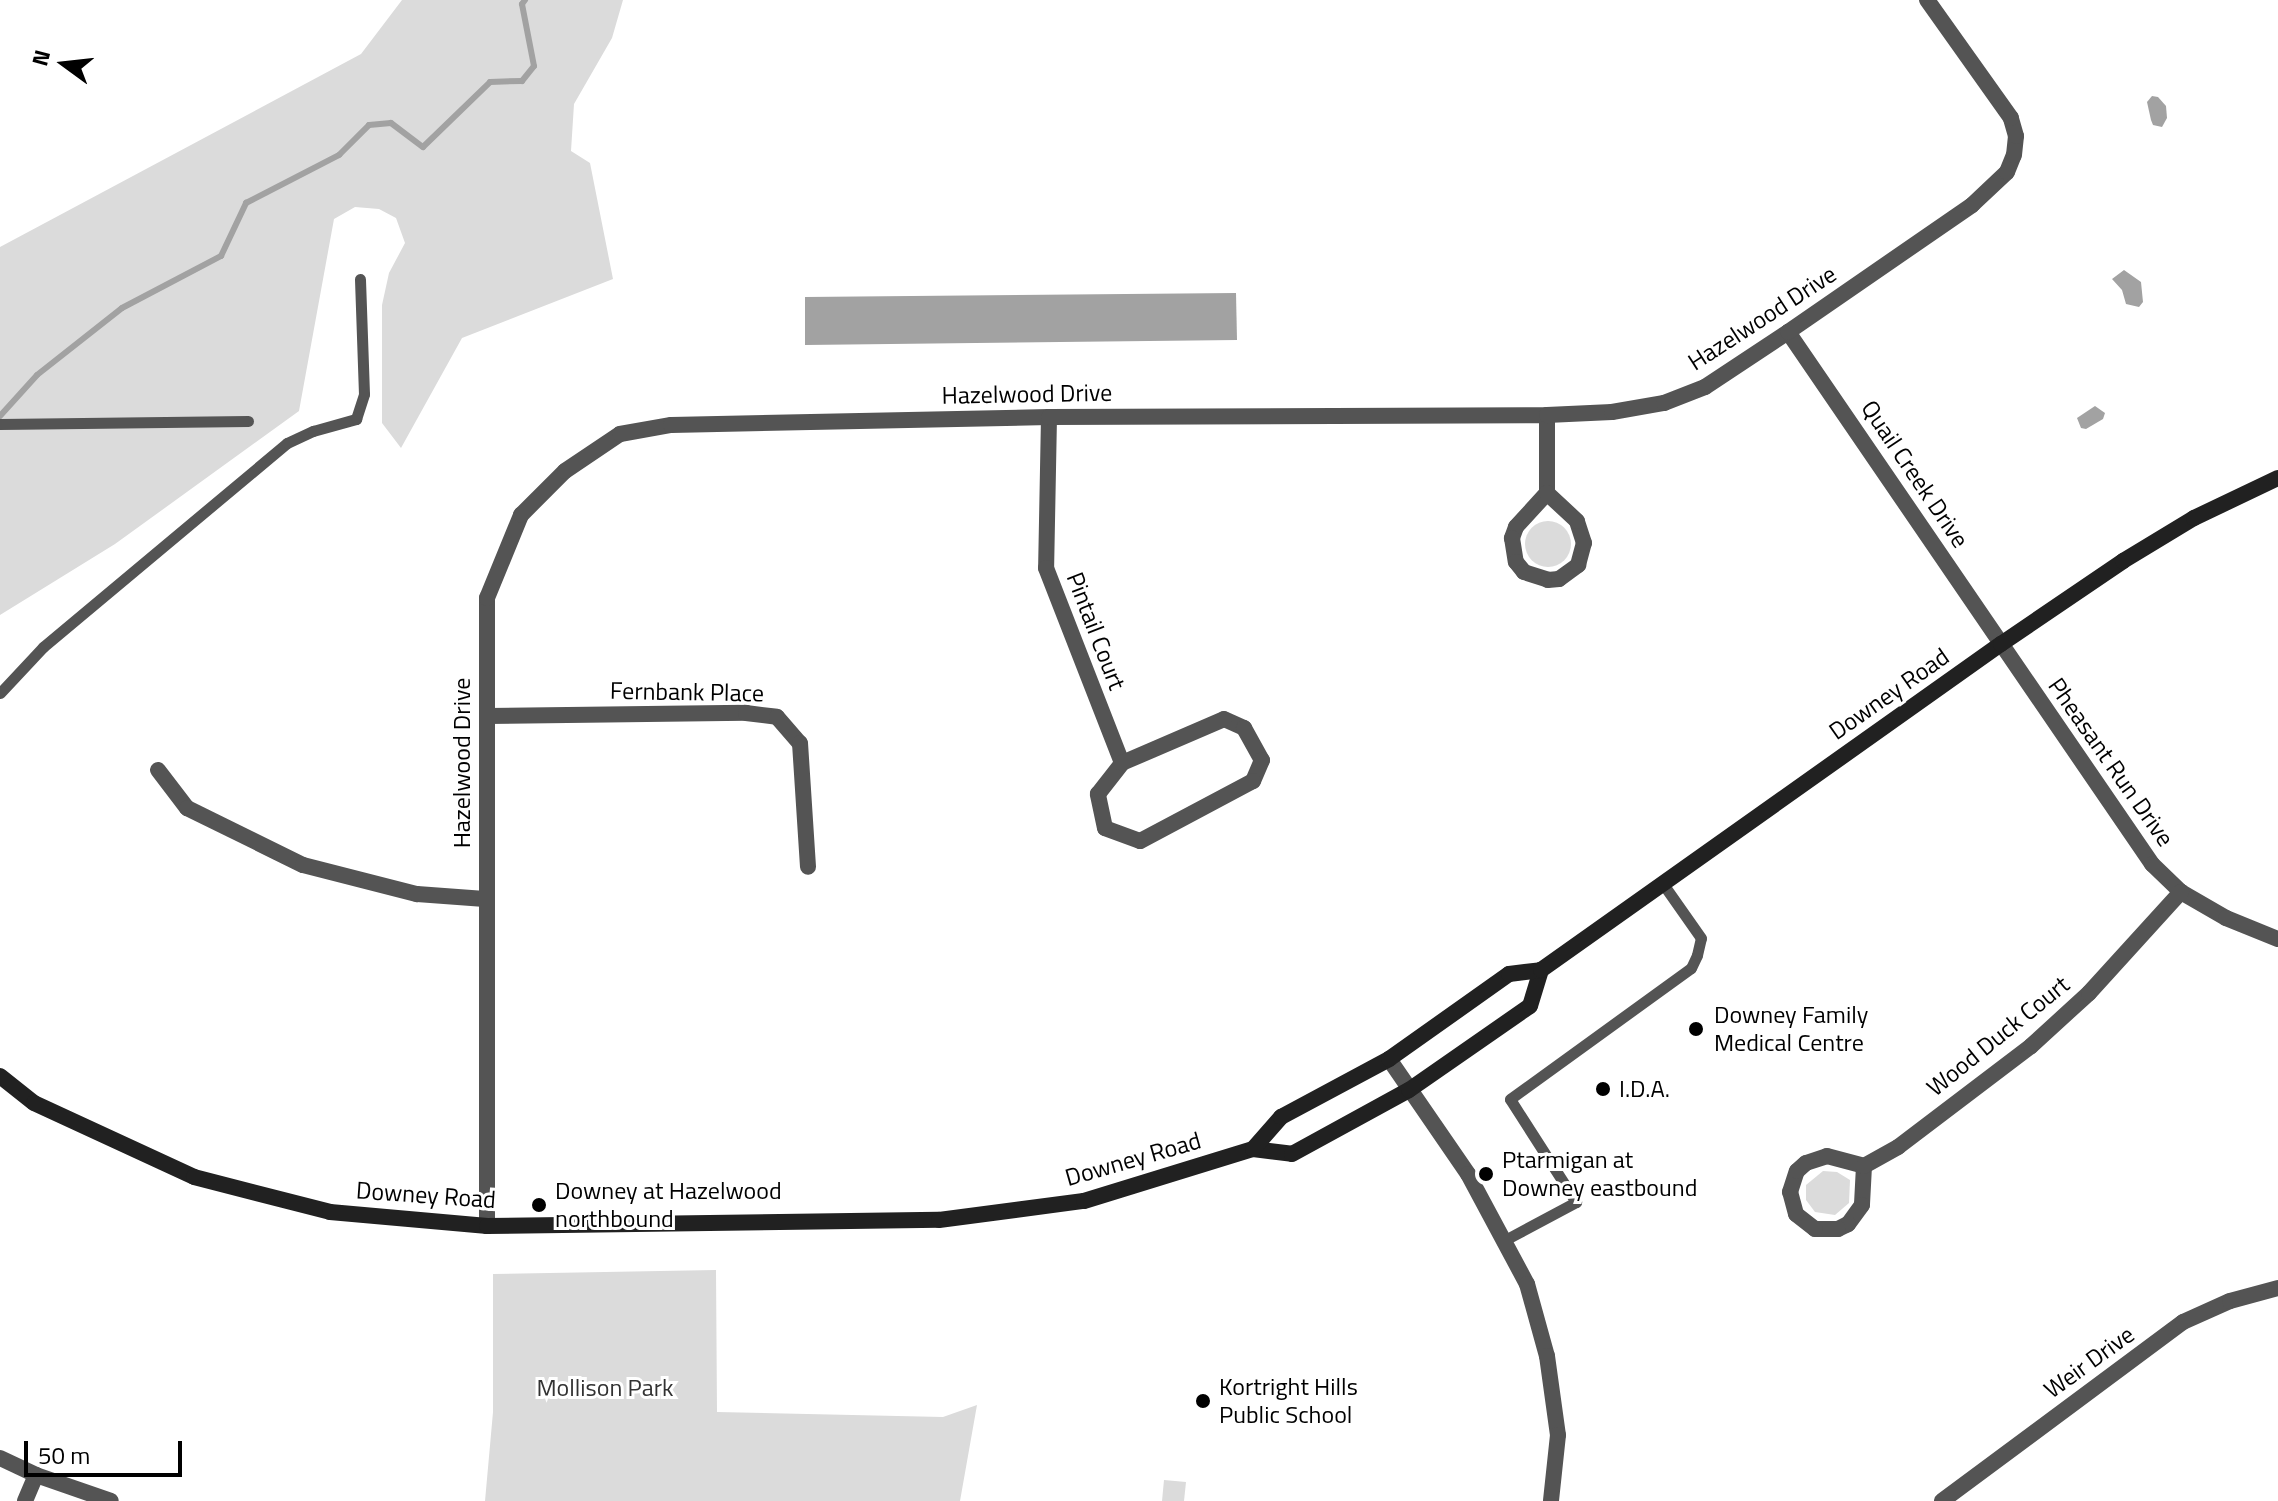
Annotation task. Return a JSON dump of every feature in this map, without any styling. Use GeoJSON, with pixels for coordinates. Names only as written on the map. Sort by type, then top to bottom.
{"type":"FeatureCollection","features":[{"type":"Feature","properties":{"kind":"main road","name":"Downey Road"},"geometry":{"type":"LineString","coordinates":[[1253,1149],[1281,1117],[1389,1059],[1509,974],[1541,970],[2001,644],[2194,518],[2278,478]]}},
{"type":"Feature","properties":{"kind":"main road","name":"Downey Road"},"geometry":{"type":"LineString","coordinates":[[0,1076],[34,1103],[194,1177],[330,1212],[487,1226],[939,1220],[1084,1201],[1253,1149],[1292,1154],[1409,1090],[1530,1006],[1541,970]]}},
{"type":"Feature","properties":{"kind":"street","name":"Hazelwood Drive"},"geometry":{"type":"LineString","coordinates":[[487,1226],[487,598],[521,515],[565,471],[620,434],[671,425],[1049,417],[1547,415],[1612,412],[1664,403],[1705,387],[1788,332],[1972,205],[2007,172],[2016,136],[2011,118],[1927,0]]}},
{"type":"Feature","properties":{"kind":"street","name":"Quail Creek Drive"},"geometry":{"type":"LineString","coordinates":[[1788,332],[2001,644]]}},
{"type":"Feature","properties":{"kind":"street"},"geometry":{"type":"LineString","coordinates":[[1547,415],[1547,493],[1516,527],[1512,538],[1516,562],[1524,572],[1548,580],[1559,579],[1578,565],[1584,543],[1577,521],[1547,493]]}},
{"type":"Feature","properties":{"kind":"street","name":"Pintail Court"},"geometry":{"type":"LineString","coordinates":[[1049,417],[1046,568],[1122,763]]}},
{"type":"Feature","properties":{"kind":"street","name":"Pheasant Run Drive"},"geometry":{"type":"LineString","coordinates":[[2001,644],[2124,828],[2152,864],[2181,892],[2226,918],[2278,939]]}},
{"type":"Feature","properties":{"kind":"street","name":"Fernbank Place"},"geometry":{"type":"LineString","coordinates":[[487,716],[746,713],[777,717],[800,743],[808,867]]}},
{"type":"Feature","properties":{"kind":"street"},"geometry":{"type":"LineString","coordinates":[[1224,719],[1244,728],[1262,760],[1253,781],[1140,841],[1105,828],[1098,794],[1122,763],[1224,719]]}},
{"type":"Feature","properties":{"kind":"street"},"geometry":{"type":"LineString","coordinates":[[158,770],[187,808],[303,865],[417,894],[485,899]]}},
{"type":"Feature","properties":{"kind":"street","name":"Wood Duck Court"},"geometry":{"type":"LineString","coordinates":[[1864,1166],[1898,1147],[2031,1046],[2089,993],[2181,892]]}},
{"type":"Feature","properties":{"kind":"street"},"geometry":{"type":"LineString","coordinates":[[1389,1059],[1468,1174],[1527,1284],[1547,1356],[1558,1435],[1551,1501]]}},
{"type":"Feature","properties":{"kind":"street"},"geometry":{"type":"LineString","coordinates":[[1827,1156],[1864,1166],[1862,1205],[1848,1224],[1838,1229],[1815,1229],[1796,1214],[1790,1192],[1797,1171],[1806,1163],[1827,1156]]}},
{"type":"Feature","properties":{"kind":"street","name":"Weir Drive"},"geometry":{"type":"LineString","coordinates":[[1942,1501],[2183,1322],[2230,1301],[2278,1288]]}},
{"type":"Feature","properties":{"kind":"street"},"geometry":{"type":"LineString","coordinates":[[0,1458],[36,1475],[111,1501]]}},
{"type":"Feature","properties":{"kind":"street"},"geometry":{"type":"LineString","coordinates":[[25,1501],[36,1475]]}},
{"type":"Feature","properties":{"kind":"lane"},"geometry":{"type":"LineString","coordinates":[[0,693],[43,647],[287,443],[313,431],[356,419],[364,394],[360,279]]}},
{"type":"Feature","properties":{"kind":"lane"},"geometry":{"type":"LineString","coordinates":[[0,424],[248,421]]}},
{"type":"Feature","properties":{"kind":"lane"},"geometry":{"type":"LineString","coordinates":[[1503,1241],[1576,1202],[1510,1099],[1691,968],[1697,955],[1701,938],[1663,884]]}},
{"type":"Feature","properties":{"kind":"green space"},"geometry":{"type":"Polygon","coordinates":[[[402,0],[623,0],[612,38],[574,104],[571,151],[590,163],[613,279],[462,338],[401,448],[382,423],[382,305],[389,273],[405,243],[396,218],[379,209],[355,207],[334,219],[299,411],[115,544],[0,615],[0,247],[361,54],[402,0]]]}},
{"type":"Feature","properties":{"kind":"green space"},"geometry":{"type":"Polygon","coordinates":[[[1548,521],[1564,528],[1571,544],[1564,560],[1548,567],[1532,560],[1525,544],[1532,528],[1548,521]]]}},
{"type":"Feature","properties":{"kind":"green space"},"geometry":{"type":"Polygon","coordinates":[[[1823,1171],[1837,1172],[1850,1180],[1849,1203],[1835,1215],[1815,1212],[1806,1200],[1806,1185],[1823,1171]]]}},
{"type":"Feature","properties":{"kind":"green space","name":"Mollison Park"},"geometry":{"type":"Polygon","coordinates":[[[716,1270],[717,1412],[943,1417],[977,1405],[960,1501],[485,1501],[493,1412],[493,1274],[716,1270]]]}},
{"type":"Feature","properties":{"kind":"green space"},"geometry":{"type":"Polygon","coordinates":[[[1164,1480],[1186,1482],[1184,1501],[1162,1501],[1164,1480]]]}},
{"type":"Feature","properties":{"kind":"shaded area"},"geometry":{"type":"Polygon","coordinates":[[[2152,96],[2158,97],[2166,106],[2167,118],[2162,127],[2153,125],[2151,120],[2147,102],[2152,96]]]}},
{"type":"Feature","properties":{"kind":"shaded area"},"geometry":{"type":"Polygon","coordinates":[[[2124,270],[2141,282],[2143,302],[2139,307],[2126,304],[2122,290],[2112,279],[2124,270]]]}},
{"type":"Feature","properties":{"kind":"shaded area"},"geometry":{"type":"Polygon","coordinates":[[[1236,293],[1237,340],[805,345],[805,297],[1236,293]]]}},
{"type":"Feature","properties":{"kind":"shaded area"},"geometry":{"type":"Polygon","coordinates":[[[2095,406],[2105,413],[2103,419],[2086,429],[2081,428],[2077,418],[2095,406]]]}},
{"type":"Feature","properties":{"kind":"waterway"},"geometry":{"type":"LineString","coordinates":[[0,416],[37,375],[122,308],[221,256],[246,203],[339,155],[369,125],[391,123],[423,147],[490,82],[522,81],[534,66],[522,4],[525,0]]}},
{"type":"Feature","properties":{"kind":"place","name":"Downey Family Medical Centre"},"geometry":{"type":"Point","coordinates":[1696,1029]}},
{"type":"Feature","properties":{"kind":"place","name":"I.D.A."},"geometry":{"type":"Point","coordinates":[1603,1089]}},
{"type":"Feature","properties":{"kind":"place","name":"Ptarmigan at Downey eastbound"},"geometry":{"type":"Point","coordinates":[1486,1174]}},
{"type":"Feature","properties":{"kind":"place","name":"Downey at Hazelwood northbound"},"geometry":{"type":"Point","coordinates":[539,1205]}},
{"type":"Feature","properties":{"kind":"place","name":"Kortright Hills Public School"},"geometry":{"type":"Point","coordinates":[1203,1401]}}]}
